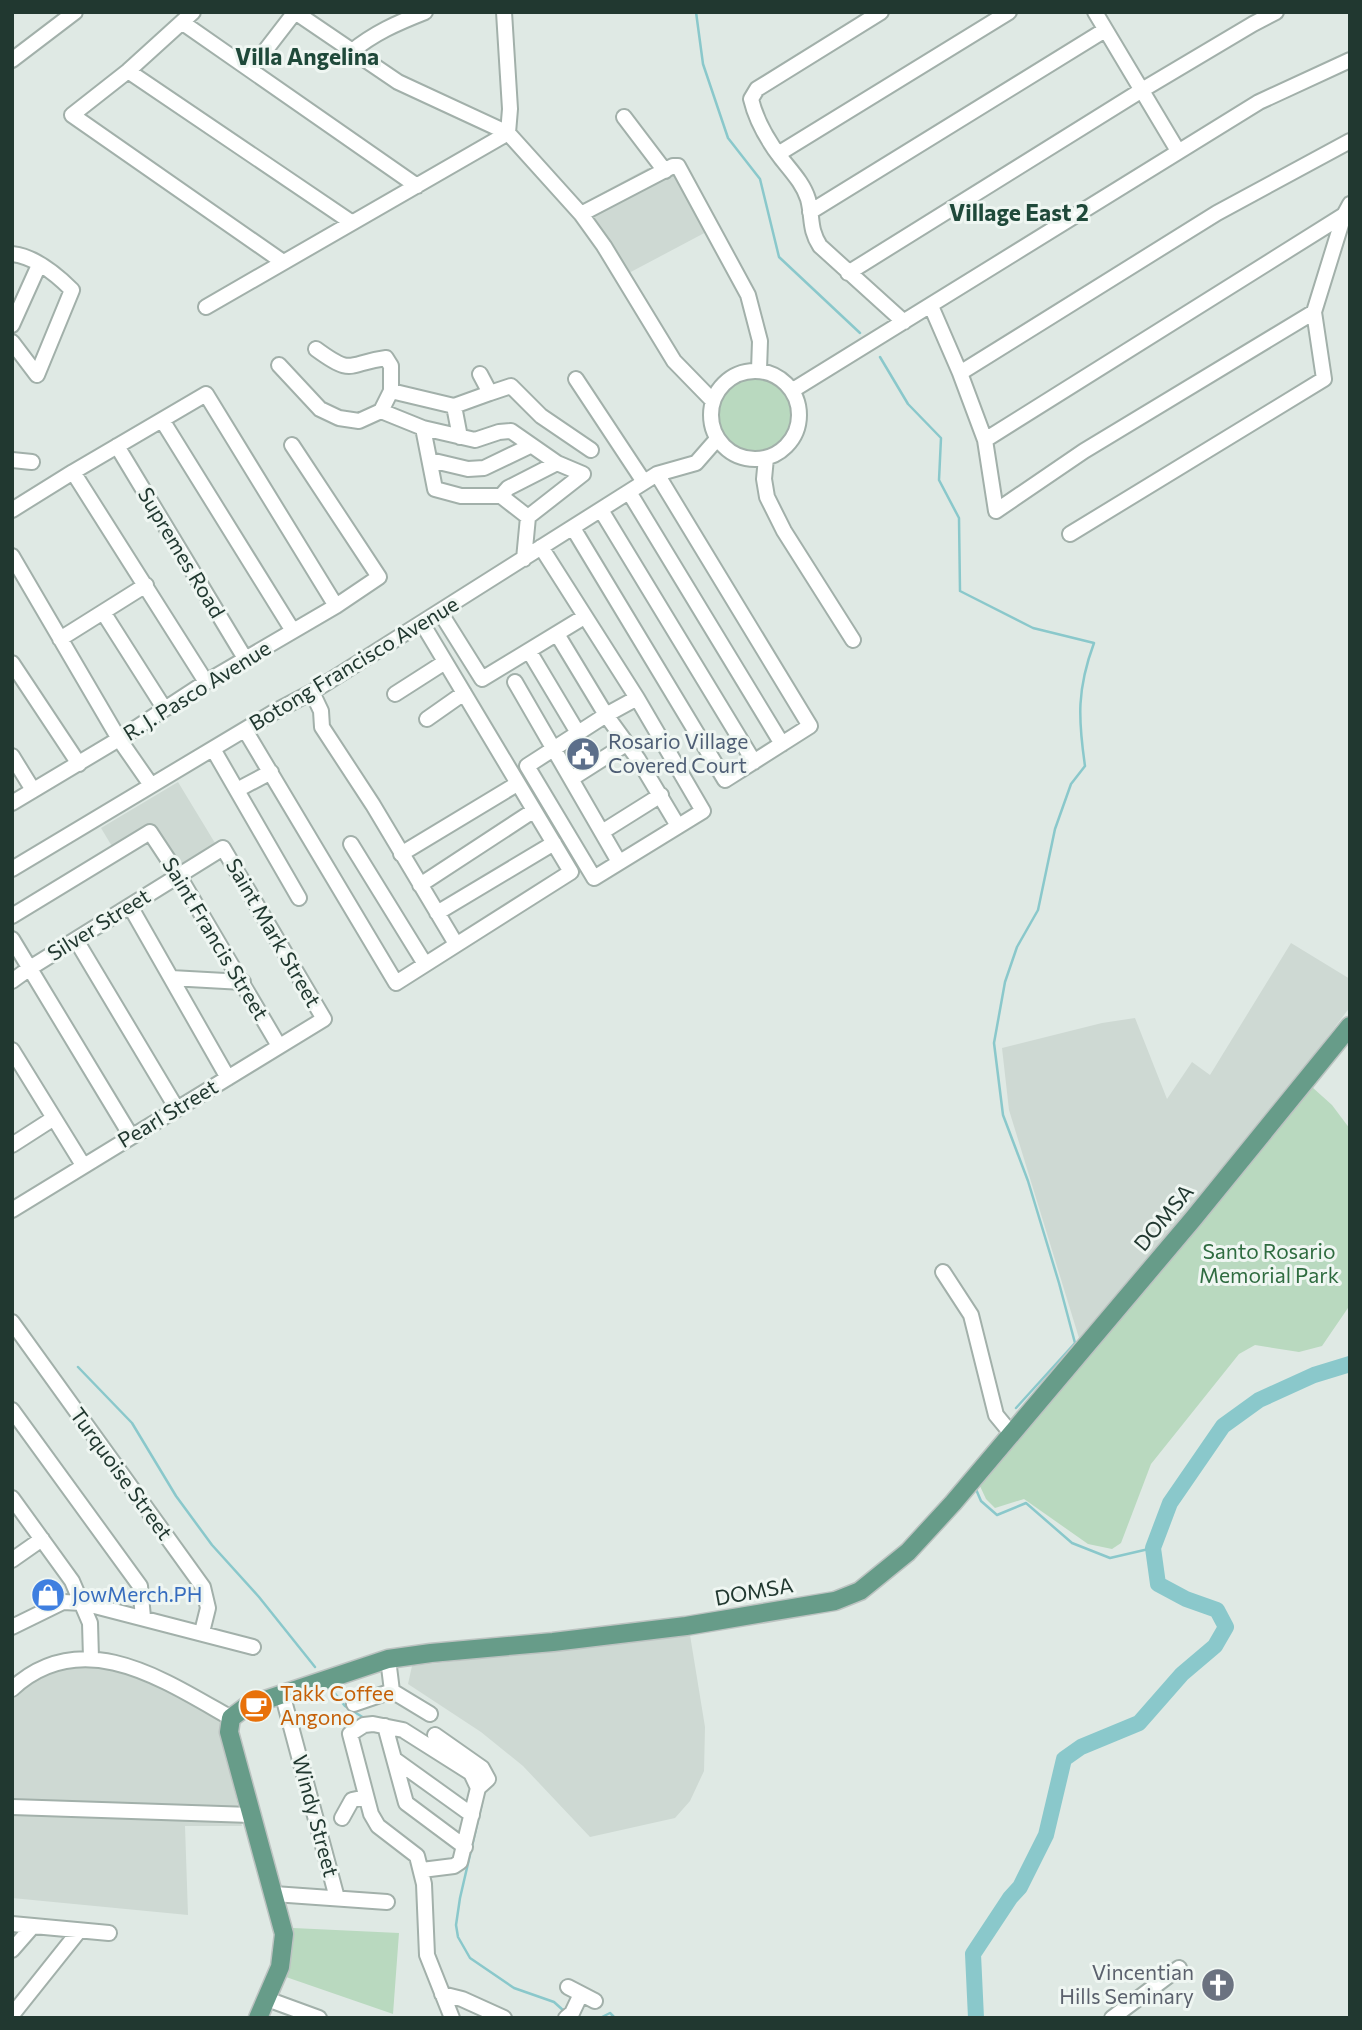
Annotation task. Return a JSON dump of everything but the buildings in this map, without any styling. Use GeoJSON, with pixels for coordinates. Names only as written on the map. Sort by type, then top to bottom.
{"type":"FeatureCollection","features":[{"type":"Feature","properties":{"kind":"main road","name":"DOMSA"},"geometry":{"type":"LineString","coordinates":[[231,1718],[247,1706],[388,1659],[686,1626],[849,1596],[885,1573],[908,1552],[1178,1237],[1350,1026]]}},
{"type":"Feature","properties":{"kind":"main road"},"geometry":{"type":"LineString","coordinates":[[231,1718],[229,1732],[284,1934],[280,1968],[258,2018]]}},
{"type":"Feature","properties":{"kind":"street"},"geometry":{"type":"LineString","coordinates":[[12,60],[75,12]]}},
{"type":"Feature","properties":{"kind":"street"},"geometry":{"type":"LineString","coordinates":[[251,69],[295,12],[398,82],[508,133],[581,214],[604,246],[674,361],[712,400]]}},
{"type":"Feature","properties":{"kind":"street"},"geometry":{"type":"LineString","coordinates":[[351,52],[372,35],[392,24],[425,12]]}},
{"type":"Feature","properties":{"kind":"street"},"geometry":{"type":"LineString","coordinates":[[503,12],[510,109],[508,133]]}},
{"type":"Feature","properties":{"kind":"street"},"geometry":{"type":"LineString","coordinates":[[881,12],[757,89],[751,99],[755,114],[778,154],[802,186],[813,234],[820,246],[904,322]]}},
{"type":"Feature","properties":{"kind":"street"},"geometry":{"type":"LineString","coordinates":[[778,154],[1009,12]]}},
{"type":"Feature","properties":{"kind":"street"},"geometry":{"type":"LineString","coordinates":[[1095,12],[1178,151]]}},
{"type":"Feature","properties":{"kind":"street"},"geometry":{"type":"LineString","coordinates":[[848,273],[1142,90],[1250,18],[1276,12]]}},
{"type":"Feature","properties":{"kind":"street"},"geometry":{"type":"LineString","coordinates":[[283,262],[72,116],[188,18],[251,69],[417,186]]}},
{"type":"Feature","properties":{"kind":"street"},"geometry":{"type":"LineString","coordinates":[[810,212],[1105,30]]}},
{"type":"Feature","properties":{"kind":"street"},"geometry":{"type":"LineString","coordinates":[[793,390],[1259,102],[1350,60]]}},
{"type":"Feature","properties":{"kind":"street"},"geometry":{"type":"LineString","coordinates":[[128,71],[351,222]]}},
{"type":"Feature","properties":{"kind":"street"},"geometry":{"type":"LineString","coordinates":[[624,117],[665,171]]}},
{"type":"Feature","properties":{"kind":"street"},"geometry":{"type":"LineString","coordinates":[[206,307],[508,133]]}},
{"type":"Feature","properties":{"kind":"street"},"geometry":{"type":"LineString","coordinates":[[960,373],[1217,213],[1350,141]]}},
{"type":"Feature","properties":{"kind":"street"},"geometry":{"type":"LineString","coordinates":[[581,214],[678,166],[748,295],[761,341],[759,370]]}},
{"type":"Feature","properties":{"kind":"street"},"geometry":{"type":"LineString","coordinates":[[985,440],[1347,210]]}},
{"type":"Feature","properties":{"kind":"street"},"geometry":{"type":"LineString","coordinates":[[1070,534],[1324,379],[1314,312],[1347,210]]}},
{"type":"Feature","properties":{"kind":"street"},"geometry":{"type":"LineString","coordinates":[[12,254],[23,255],[72,290],[37,375],[12,342]]}},
{"type":"Feature","properties":{"kind":"street"},"geometry":{"type":"LineString","coordinates":[[12,325],[39,265]]}},
{"type":"Feature","properties":{"kind":"street"},"geometry":{"type":"LineString","coordinates":[[930,306],[960,373],[985,440],[996,511],[1084,451],[1314,312]]}},
{"type":"Feature","properties":{"kind":"street"},"geometry":{"type":"LineString","coordinates":[[279,365],[320,410],[339,418],[359,421],[381,411],[391,391],[391,366],[386,358],[339,366],[316,349]]}},
{"type":"Feature","properties":{"kind":"street"},"geometry":{"type":"LineString","coordinates":[[759,370],[778,376],[793,390],[799,406],[797,429],[786,447],[766,458],[744,458],[728,450],[717,439],[711,423],[712,400],[724,382],[740,373],[759,370]]}},
{"type":"Feature","properties":{"kind":"street"},"geometry":{"type":"LineString","coordinates":[[480,374],[490,393]]}},
{"type":"Feature","properties":{"kind":"street"},"geometry":{"type":"LineString","coordinates":[[576,379],[644,482]]}},
{"type":"Feature","properties":{"kind":"street"},"geometry":{"type":"LineString","coordinates":[[391,391],[454,406],[511,386],[541,416],[591,450]]}},
{"type":"Feature","properties":{"kind":"street"},"geometry":{"type":"LineString","coordinates":[[12,510],[206,394],[336,606]]}},
{"type":"Feature","properties":{"kind":"street"},"geometry":{"type":"LineString","coordinates":[[454,406],[460,438]]}},
{"type":"Feature","properties":{"kind":"street"},"geometry":{"type":"LineString","coordinates":[[381,411],[423,428],[460,438],[475,440],[511,431],[557,463],[583,474],[528,517],[524,559]]}},
{"type":"Feature","properties":{"kind":"street"},"geometry":{"type":"LineString","coordinates":[[162,420],[293,631]]}},
{"type":"Feature","properties":{"kind":"street"},"geometry":{"type":"LineString","coordinates":[[423,428],[435,489],[461,496],[501,495],[528,517]]}},
{"type":"Feature","properties":{"kind":"street","name":"Botong Francisco Avenue"},"geometry":{"type":"LineString","coordinates":[[12,869],[150,785],[312,692],[657,474],[696,463],[717,439]]}},
{"type":"Feature","properties":{"kind":"street","name":"R. J. Pasco Avenue"},"geometry":{"type":"LineString","coordinates":[[12,803],[79,764],[206,682],[336,606],[379,576],[292,445]]}},
{"type":"Feature","properties":{"kind":"street","name":"Supremes Road"},"geometry":{"type":"LineString","coordinates":[[117,446],[246,660]]}},
{"type":"Feature","properties":{"kind":"street"},"geometry":{"type":"LineString","coordinates":[[430,460],[468,469],[484,468],[530,446]]}},
{"type":"Feature","properties":{"kind":"street"},"geometry":{"type":"LineString","coordinates":[[766,458],[764,479],[767,497],[778,520],[853,640]]}},
{"type":"Feature","properties":{"kind":"street"},"geometry":{"type":"LineString","coordinates":[[12,460],[32,462]]}},
{"type":"Feature","properties":{"kind":"street"},"geometry":{"type":"LineString","coordinates":[[501,495],[508,488],[557,463]]}},
{"type":"Feature","properties":{"kind":"street"},"geometry":{"type":"LineString","coordinates":[[73,472],[206,682]]}},
{"type":"Feature","properties":{"kind":"street"},"geometry":{"type":"LineString","coordinates":[[573,528],[725,780],[810,726],[657,474]]}},
{"type":"Feature","properties":{"kind":"street"},"geometry":{"type":"LineString","coordinates":[[629,492],[782,744]]}},
{"type":"Feature","properties":{"kind":"street"},"geometry":{"type":"LineString","coordinates":[[601,510],[754,762]]}},
{"type":"Feature","properties":{"kind":"street"},"geometry":{"type":"LineString","coordinates":[[541,547],[637,698],[704,811],[594,878],[527,766],[637,698]]}},
{"type":"Feature","properties":{"kind":"street"},"geometry":{"type":"LineString","coordinates":[[12,556],[119,738],[150,785]]}},
{"type":"Feature","properties":{"kind":"street"},"geometry":{"type":"LineString","coordinates":[[61,639],[146,585]]}},
{"type":"Feature","properties":{"kind":"street"},"geometry":{"type":"LineString","coordinates":[[103,612],[164,708]]}},
{"type":"Feature","properties":{"kind":"street"},"geometry":{"type":"LineString","coordinates":[[440,612],[482,678],[584,617]]}},
{"type":"Feature","properties":{"kind":"street"},"geometry":{"type":"LineString","coordinates":[[245,730],[396,983],[571,872],[422,623]]}},
{"type":"Feature","properties":{"kind":"street"},"geometry":{"type":"LineString","coordinates":[[557,634],[606,715],[661,795],[678,826]]}},
{"type":"Feature","properties":{"kind":"street"},"geometry":{"type":"LineString","coordinates":[[529,651],[578,733]]}},
{"type":"Feature","properties":{"kind":"street"},"geometry":{"type":"LineString","coordinates":[[395,694],[445,662]]}},
{"type":"Feature","properties":{"kind":"street"},"geometry":{"type":"LineString","coordinates":[[12,663],[79,764]]}},
{"type":"Feature","properties":{"kind":"street"},"geometry":{"type":"LineString","coordinates":[[515,682],[619,862]]}},
{"type":"Feature","properties":{"kind":"street"},"geometry":{"type":"LineString","coordinates":[[312,692],[321,711],[321,727],[373,805],[456,944]]}},
{"type":"Feature","properties":{"kind":"street"},"geometry":{"type":"LineString","coordinates":[[427,719],[464,693]]}},
{"type":"Feature","properties":{"kind":"street"},"geometry":{"type":"LineString","coordinates":[[571,779],[626,744]]}},
{"type":"Feature","properties":{"kind":"street"},"geometry":{"type":"LineString","coordinates":[[213,749],[299,898]]}},
{"type":"Feature","properties":{"kind":"street"},"geometry":{"type":"LineString","coordinates":[[12,755],[33,790]]}},
{"type":"Feature","properties":{"kind":"street"},"geometry":{"type":"LineString","coordinates":[[237,790],[271,772]]}},
{"type":"Feature","properties":{"kind":"street"},"geometry":{"type":"LineString","coordinates":[[401,853],[517,784]]}},
{"type":"Feature","properties":{"kind":"street"},"geometry":{"type":"LineString","coordinates":[[602,832],[661,795]]}},
{"type":"Feature","properties":{"kind":"street"},"geometry":{"type":"LineString","coordinates":[[420,885],[533,811]]}},
{"type":"Feature","properties":{"kind":"street","name":"Saint Francis Street"},"geometry":{"type":"LineString","coordinates":[[12,916],[150,832],[243,982],[279,1046]]}},
{"type":"Feature","properties":{"kind":"street"},"geometry":{"type":"LineString","coordinates":[[437,913],[554,843]]}},
{"type":"Feature","properties":{"kind":"street"},"geometry":{"type":"LineString","coordinates":[[351,844],[425,964]]}},
{"type":"Feature","properties":{"kind":"street","name":"Silver Street"},"geometry":{"type":"LineString","coordinates":[[12,981],[223,848]]}},
{"type":"Feature","properties":{"kind":"street","name":"Saint Mark Street"},"geometry":{"type":"LineString","coordinates":[[223,848],[324,1019]]}},
{"type":"Feature","properties":{"kind":"street"},"geometry":{"type":"LineString","coordinates":[[130,906],[228,1078]]}},
{"type":"Feature","properties":{"kind":"street"},"geometry":{"type":"LineString","coordinates":[[12,939],[131,1136]]}},
{"type":"Feature","properties":{"kind":"street"},"geometry":{"type":"LineString","coordinates":[[76,940],[177,1109]]}},
{"type":"Feature","properties":{"kind":"street"},"geometry":{"type":"LineString","coordinates":[[171,978],[243,982]]}},
{"type":"Feature","properties":{"kind":"street","name":"Pearl Street"},"geometry":{"type":"LineString","coordinates":[[12,1210],[324,1019]]}},
{"type":"Feature","properties":{"kind":"street"},"geometry":{"type":"LineString","coordinates":[[14,1058],[83,1165]]}},
{"type":"Feature","properties":{"kind":"street"},"geometry":{"type":"LineString","coordinates":[[12,1144],[54,1118]]}},
{"type":"Feature","properties":{"kind":"street"},"geometry":{"type":"LineString","coordinates":[[943,1272],[971,1315],[996,1415],[1010,1433]]}},
{"type":"Feature","properties":{"kind":"street","name":"Turquoise Street"},"geometry":{"type":"LineString","coordinates":[[12,1322],[203,1587],[208,1608],[202,1632]]}},
{"type":"Feature","properties":{"kind":"street"},"geometry":{"type":"LineString","coordinates":[[12,1410],[140,1586],[143,1617]]}},
{"type":"Feature","properties":{"kind":"street"},"geometry":{"type":"LineString","coordinates":[[12,1498],[72,1581],[90,1623],[92,1658]]}},
{"type":"Feature","properties":{"kind":"street"},"geometry":{"type":"LineString","coordinates":[[12,1560],[42,1539]]}},
{"type":"Feature","properties":{"kind":"street"},"geometry":{"type":"LineString","coordinates":[[12,1628],[63,1602],[83,1603],[253,1647]]}},
{"type":"Feature","properties":{"kind":"street"},"geometry":{"type":"LineString","coordinates":[[388,1659],[393,1691],[430,1714]]}},
{"type":"Feature","properties":{"kind":"street"},"geometry":{"type":"LineString","coordinates":[[12,1689],[40,1669],[69,1660],[108,1660],[165,1680],[231,1718]]}},
{"type":"Feature","properties":{"kind":"street"},"geometry":{"type":"LineString","coordinates":[[354,1704],[393,1691]]}},
{"type":"Feature","properties":{"kind":"street","name":"Windy Street"},"geometry":{"type":"LineString","coordinates":[[282,1693],[337,1898]]}},
{"type":"Feature","properties":{"kind":"street"},"geometry":{"type":"LineString","coordinates":[[447,2015],[427,1955],[422,1870],[417,1856],[378,1826],[371,1814],[350,1734],[363,1725],[404,1730],[471,1773],[478,1788]]}},
{"type":"Feature","properties":{"kind":"street"},"geometry":{"type":"LineString","coordinates":[[385,1726],[406,1803],[465,1847]]}},
{"type":"Feature","properties":{"kind":"street"},"geometry":{"type":"LineString","coordinates":[[422,1870],[454,1866],[460,1862],[478,1788],[488,1779],[482,1768],[435,1735]]}},
{"type":"Feature","properties":{"kind":"street"},"geometry":{"type":"LineString","coordinates":[[394,1759],[472,1815]]}},
{"type":"Feature","properties":{"kind":"street"},"geometry":{"type":"LineString","coordinates":[[342,1818],[352,1800],[366,1797]]}},
{"type":"Feature","properties":{"kind":"street"},"geometry":{"type":"LineString","coordinates":[[12,1807],[251,1815]]}},
{"type":"Feature","properties":{"kind":"street"},"geometry":{"type":"LineString","coordinates":[[275,1894],[387,1902]]}},
{"type":"Feature","properties":{"kind":"street"},"geometry":{"type":"LineString","coordinates":[[12,1924],[109,1933]]}},
{"type":"Feature","properties":{"kind":"street"},"geometry":{"type":"LineString","coordinates":[[12,1950],[33,1926]]}},
{"type":"Feature","properties":{"kind":"street"},"geometry":{"type":"LineString","coordinates":[[12,2015],[79,1931]]}},
{"type":"Feature","properties":{"kind":"street"},"geometry":{"type":"LineString","coordinates":[[1112,2018],[1179,1968]]}},
{"type":"Feature","properties":{"kind":"street"},"geometry":{"type":"LineString","coordinates":[[568,1987],[588,1997],[569,2016]]}},
{"type":"Feature","properties":{"kind":"street"},"geometry":{"type":"LineString","coordinates":[[442,1994],[462,1999],[504,2018]]}},
{"type":"Feature","properties":{"kind":"street"},"geometry":{"type":"LineString","coordinates":[[267,1999],[319,2018]]}},
{"type":"Feature","properties":{"kind":"shaded area"},"geometry":{"type":"Polygon","coordinates":[[[648,168],[655,180],[675,170],[710,230],[627,274],[581,204],[648,168]]]}},
{"type":"Feature","properties":{"kind":"shaded area"},"geometry":{"type":"Polygon","coordinates":[[[178,782],[215,843],[176,867],[151,825],[113,848],[101,828],[178,782]]]}},
{"type":"Feature","properties":{"kind":"shaded area"},"geometry":{"type":"Polygon","coordinates":[[[1291,943],[1350,979],[1350,1007],[1276,1106],[1079,1338],[1009,1110],[1002,1048],[1102,1023],[1135,1018],[1167,1099],[1192,1062],[1210,1075],[1291,943]]]}},
{"type":"Feature","properties":{"kind":"shaded area"},"geometry":{"type":"Polygon","coordinates":[[[690,1635],[705,1727],[704,1771],[690,1801],[675,1818],[590,1837],[523,1766],[481,1732],[408,1684],[412,1666],[690,1635]]]}},
{"type":"Feature","properties":{"kind":"shaded area"},"geometry":{"type":"Polygon","coordinates":[[[83,1662],[97,1663],[168,1686],[220,1719],[242,1826],[185,1826],[188,1915],[12,1898],[12,1696],[43,1673],[83,1662]]]}},
{"type":"Feature","properties":{"kind":"green space"},"geometry":{"type":"Polygon","coordinates":[[[762,379],[781,389],[789,401],[789,429],[781,441],[769,449],[748,451],[729,441],[721,429],[719,408],[729,389],[741,381],[762,379]]]}},
{"type":"Feature","properties":{"kind":"green space","name":"Santo Rosario Memorial Park"},"geometry":{"type":"Polygon","coordinates":[[[1312,1087],[1332,1105],[1350,1129],[1350,1305],[1322,1346],[1299,1352],[1255,1345],[1239,1354],[1151,1464],[1121,1543],[1112,1549],[1088,1544],[1024,1499],[995,1508],[986,1499],[979,1484],[1312,1087]]]}},
{"type":"Feature","properties":{"kind":"green space"},"geometry":{"type":"Polygon","coordinates":[[[293,1928],[399,1933],[393,2014],[286,1977],[293,1928]]]}},
{"type":"Feature","properties":{"kind":"waterway"},"geometry":{"type":"LineString","coordinates":[[696,12],[703,64],[728,138],[760,179],[779,257],[860,333]]}},
{"type":"Feature","properties":{"kind":"waterway"},"geometry":{"type":"LineString","coordinates":[[880,357],[908,404],[941,438],[939,480],[959,518],[960,591],[1033,628],[1094,643],[1084,675],[1080,704],[1085,766],[1071,784],[1055,829],[1038,910],[1017,947],[1005,982],[994,1043],[1003,1115],[1028,1181],[1075,1343],[1016,1408]]}},
{"type":"Feature","properties":{"kind":"waterway"},"geometry":{"type":"LineString","coordinates":[[976,2018],[973,1954],[1020,1887],[1046,1835],[1064,1759],[1081,1747],[1139,1723],[1182,1674],[1215,1646],[1226,1627],[1217,1610],[1186,1599],[1158,1584],[1153,1548],[1170,1503],[1223,1426],[1259,1400],[1314,1375],[1350,1364]]}},
{"type":"Feature","properties":{"kind":"waterway"},"geometry":{"type":"LineString","coordinates":[[78,1367],[132,1423],[176,1496],[212,1545],[259,1597],[315,1667]]}},
{"type":"Feature","properties":{"kind":"waterway"},"geometry":{"type":"LineString","coordinates":[[975,1487],[981,1501],[997,1515],[1026,1503],[1072,1543],[1110,1558],[1153,1548]]}},
{"type":"Feature","properties":{"kind":"waterway"},"geometry":{"type":"LineString","coordinates":[[333,1691],[345,1706],[364,1718]]}},
{"type":"Feature","properties":{"kind":"waterway"},"geometry":{"type":"LineString","coordinates":[[482,1803],[460,1898],[456,1925],[458,1937],[470,1958],[514,1988],[554,2002],[564,2011]]}},
{"type":"Feature","properties":{"kind":"waterway"},"geometry":{"type":"LineString","coordinates":[[600,2018],[610,2013],[615,2018]]}},
{"type":"Feature","properties":{"kind":"place","name":"Rosario Village Covered Court"},"geometry":{"type":"Point","coordinates":[583,754]}},
{"type":"Feature","properties":{"kind":"place","name":"JowMerch.PH"},"geometry":{"type":"Point","coordinates":[48,1595]}},
{"type":"Feature","properties":{"kind":"place","name":"Takk Coffee Angono"},"geometry":{"type":"Point","coordinates":[256,1706]}},
{"type":"Feature","properties":{"kind":"place","name":"Vincentian Hills Seminary"},"geometry":{"type":"Point","coordinates":[1218,1985]}},
{"type":"Feature","properties":{"kind":"district","name":"Villa Angelina"},"geometry":{"type":"Point","coordinates":[307,57]}},
{"type":"Feature","properties":{"kind":"district","name":"Village East 2"},"geometry":{"type":"Point","coordinates":[1019,213]}}]}
